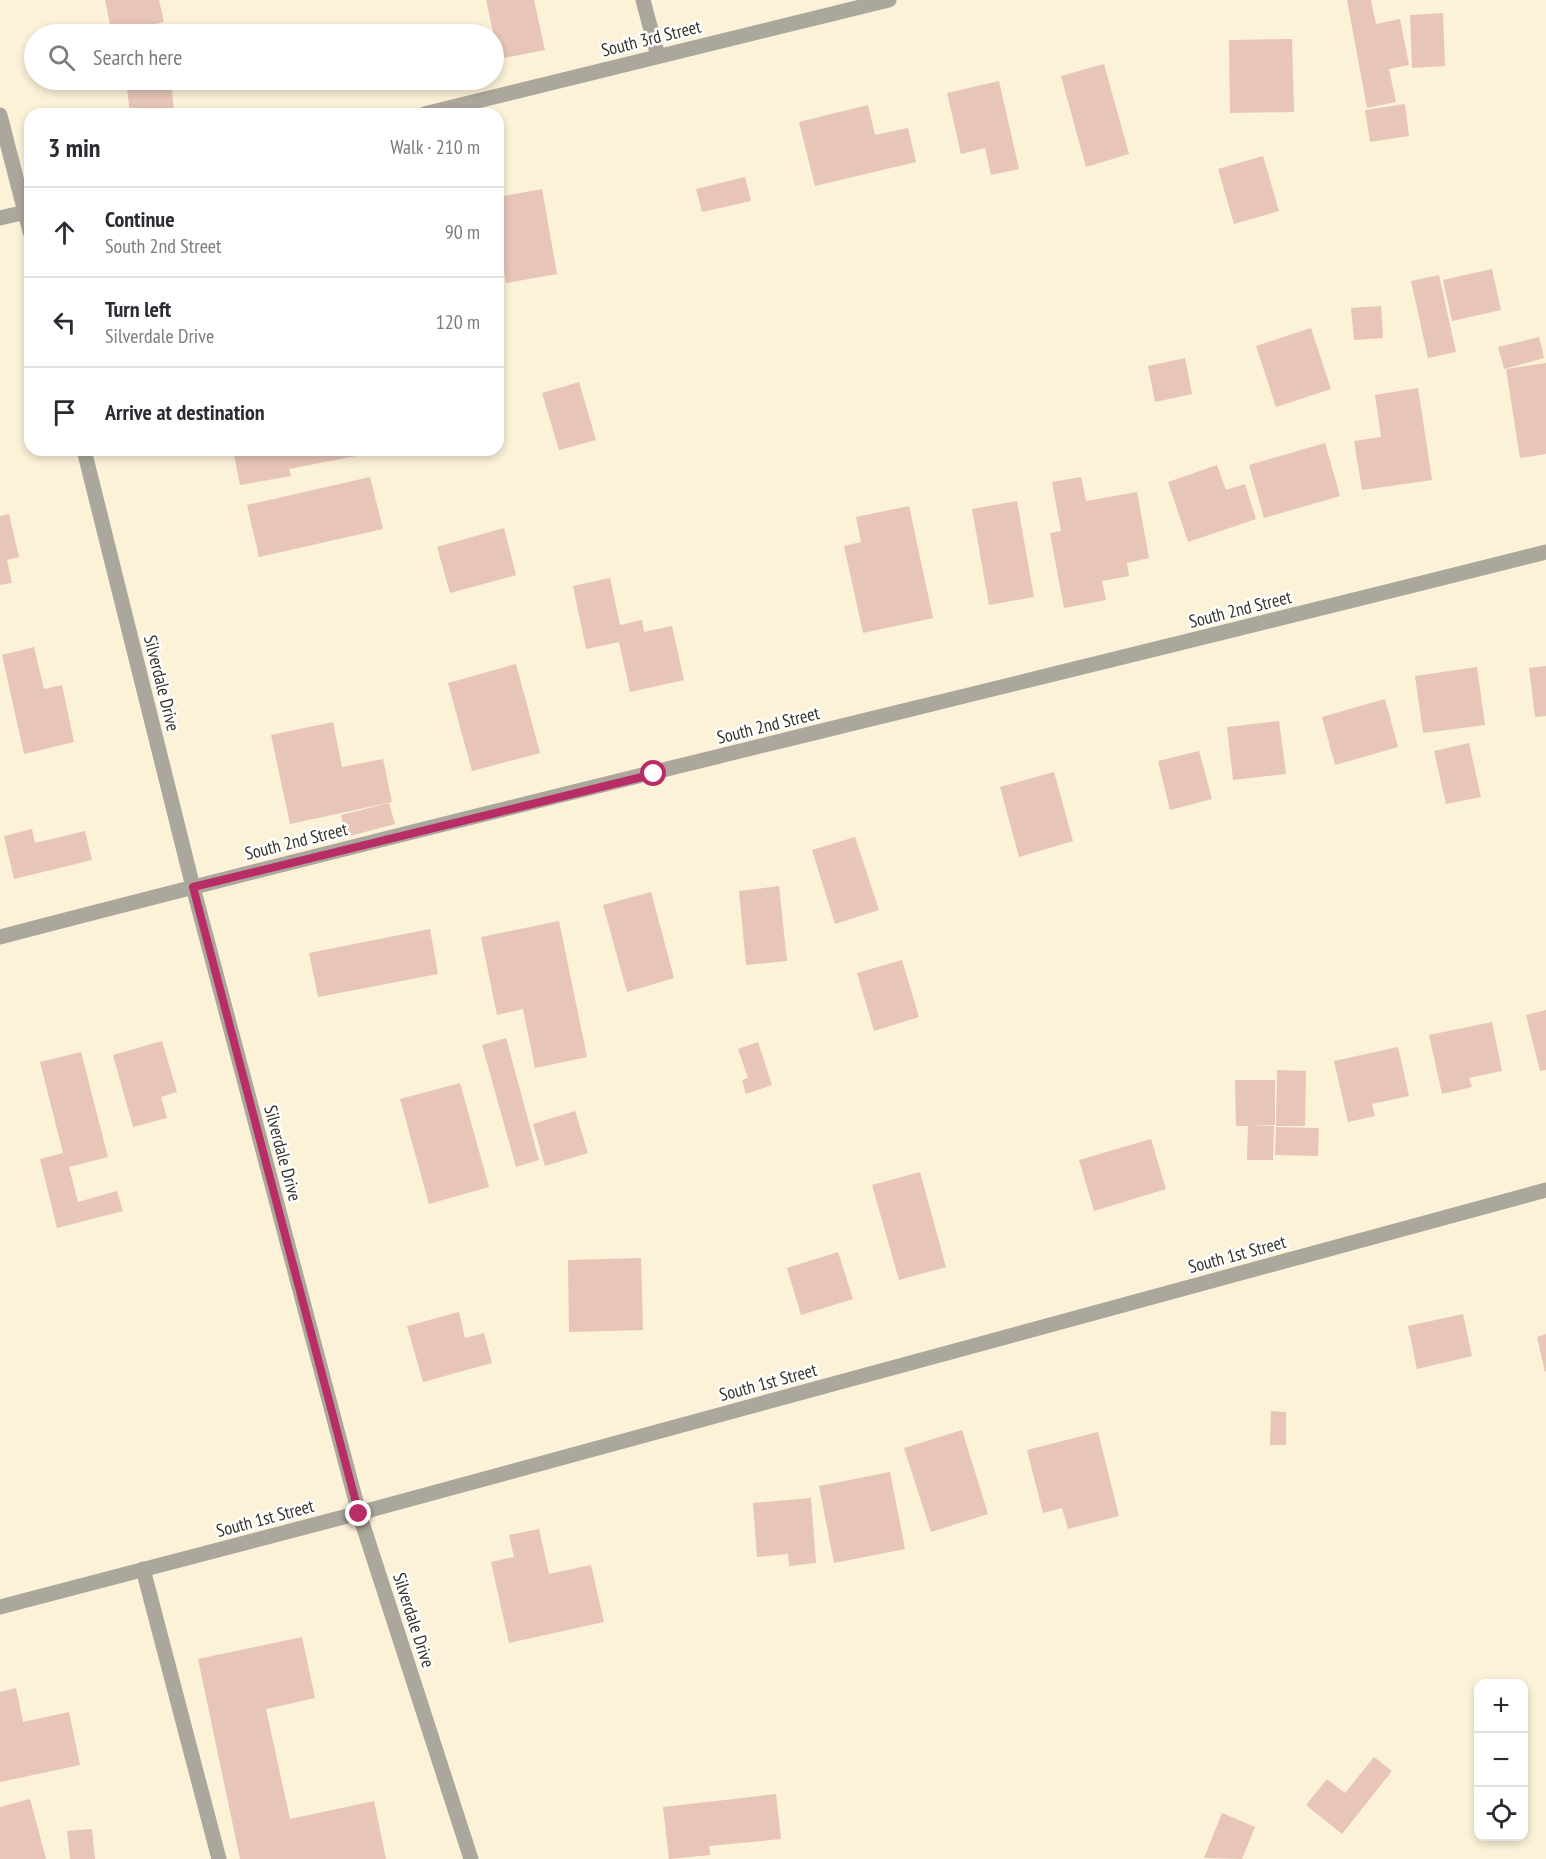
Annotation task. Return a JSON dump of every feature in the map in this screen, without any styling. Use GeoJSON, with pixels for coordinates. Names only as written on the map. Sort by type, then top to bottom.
{"type":"FeatureCollection","features":[{"type":"Feature","properties":{"kind":"street"},"geometry":{"type":"LineString","coordinates":[[643,0],[658,56]]}},
{"type":"Feature","properties":{"kind":"street","name":"South 3rd Street"},"geometry":{"type":"LineString","coordinates":[[448,108],[889,0]]}},
{"type":"Feature","properties":{"kind":"street"},"geometry":{"type":"LineString","coordinates":[[0,115],[24,200]]}},
{"type":"Feature","properties":{"kind":"street"},"geometry":{"type":"LineString","coordinates":[[0,218],[24,212]]}},
{"type":"Feature","properties":{"kind":"street","name":"Silverdale Drive"},"geometry":{"type":"LineString","coordinates":[[85,456],[193,887],[359,1514],[471,1859]]}},
{"type":"Feature","properties":{"kind":"street","name":"South 2nd Street"},"geometry":{"type":"LineString","coordinates":[[0,937],[193,887],[1208,638],[1546,552]]}},
{"type":"Feature","properties":{"kind":"street","name":"South 1st Street"},"geometry":{"type":"LineString","coordinates":[[0,1607],[359,1514],[1546,1190]]}},
{"type":"Feature","properties":{"kind":"street"},"geometry":{"type":"LineString","coordinates":[[143,1569],[219,1859]]}},
{"type":"Feature","properties":{"kind":"building"},"geometry":{"type":"Polygon","coordinates":[[[105,0],[159,0],[164,22],[110,24],[105,0]]]}},
{"type":"Feature","properties":{"kind":"building"},"geometry":{"type":"Polygon","coordinates":[[[486,0],[534,0],[545,50],[504,58],[504,24],[491,24],[486,0]]]}},
{"type":"Feature","properties":{"kind":"building"},"geometry":{"type":"Polygon","coordinates":[[[1347,0],[1371,0],[1376,24],[1400,19],[1409,65],[1389,69],[1396,102],[1367,108],[1347,0]]]}},
{"type":"Feature","properties":{"kind":"building"},"geometry":{"type":"Polygon","coordinates":[[[1443,13],[1445,66],[1412,68],[1410,15],[1443,13]]]}},
{"type":"Feature","properties":{"kind":"building"},"geometry":{"type":"Polygon","coordinates":[[[1292,39],[1294,112],[1230,113],[1229,40],[1292,39]]]}},
{"type":"Feature","properties":{"kind":"building"},"geometry":{"type":"Polygon","coordinates":[[[1104,64],[1129,154],[1086,167],[1061,76],[1104,64]]]}},
{"type":"Feature","properties":{"kind":"building"},"geometry":{"type":"Polygon","coordinates":[[[999,81],[1019,169],[991,175],[985,148],[961,154],[947,93],[999,81]]]}},
{"type":"Feature","properties":{"kind":"building"},"geometry":{"type":"Polygon","coordinates":[[[127,90],[172,90],[174,108],[129,108],[127,90]]]}},
{"type":"Feature","properties":{"kind":"building"},"geometry":{"type":"Polygon","coordinates":[[[1405,104],[1409,136],[1370,142],[1365,110],[1405,104]]]}},
{"type":"Feature","properties":{"kind":"building"},"geometry":{"type":"Polygon","coordinates":[[[868,105],[875,135],[908,128],[916,162],[815,186],[799,122],[868,105]]]}},
{"type":"Feature","properties":{"kind":"building"},"geometry":{"type":"Polygon","coordinates":[[[1263,156],[1279,211],[1234,224],[1218,169],[1263,156]]]}},
{"type":"Feature","properties":{"kind":"building"},"geometry":{"type":"Polygon","coordinates":[[[745,177],[751,201],[702,212],[696,189],[745,177]]]}},
{"type":"Feature","properties":{"kind":"building"},"geometry":{"type":"Polygon","coordinates":[[[542,189],[557,274],[506,283],[504,196],[542,189]]]}},
{"type":"Feature","properties":{"kind":"building"},"geometry":{"type":"Polygon","coordinates":[[[1492,269],[1501,310],[1452,321],[1443,280],[1492,269]]]}},
{"type":"Feature","properties":{"kind":"building"},"geometry":{"type":"Polygon","coordinates":[[[1439,275],[1456,352],[1428,358],[1411,281],[1439,275]]]}},
{"type":"Feature","properties":{"kind":"building"},"geometry":{"type":"Polygon","coordinates":[[[1381,306],[1383,338],[1354,340],[1351,308],[1381,306]]]}},
{"type":"Feature","properties":{"kind":"building"},"geometry":{"type":"Polygon","coordinates":[[[1311,328],[1331,389],[1276,407],[1256,346],[1311,328]]]}},
{"type":"Feature","properties":{"kind":"building"},"geometry":{"type":"Polygon","coordinates":[[[1539,337],[1544,358],[1504,369],[1498,347],[1539,337]]]}},
{"type":"Feature","properties":{"kind":"building"},"geometry":{"type":"Polygon","coordinates":[[[1185,358],[1192,394],[1155,402],[1148,366],[1185,358]]]}},
{"type":"Feature","properties":{"kind":"building"},"geometry":{"type":"Polygon","coordinates":[[[1546,363],[1546,454],[1520,458],[1506,369],[1546,363]]]}},
{"type":"Feature","properties":{"kind":"building"},"geometry":{"type":"Polygon","coordinates":[[[579,382],[596,440],[559,450],[542,393],[579,382]]]}},
{"type":"Feature","properties":{"kind":"building"},"geometry":{"type":"Polygon","coordinates":[[[1418,388],[1432,480],[1362,490],[1354,441],[1381,437],[1375,395],[1418,388]]]}},
{"type":"Feature","properties":{"kind":"building"},"geometry":{"type":"Polygon","coordinates":[[[1325,443],[1340,496],[1264,518],[1249,465],[1325,443]]]}},
{"type":"Feature","properties":{"kind":"building"},"geometry":{"type":"Polygon","coordinates":[[[234,456],[356,456],[289,469],[291,476],[240,485],[234,456]]]}},
{"type":"Feature","properties":{"kind":"building"},"geometry":{"type":"Polygon","coordinates":[[[1217,465],[1226,490],[1245,484],[1256,519],[1188,542],[1168,482],[1217,465]]]}},
{"type":"Feature","properties":{"kind":"building"},"geometry":{"type":"Polygon","coordinates":[[[370,477],[383,529],[259,557],[247,505],[370,477]]]}},
{"type":"Feature","properties":{"kind":"building"},"geometry":{"type":"Polygon","coordinates":[[[1081,477],[1086,501],[1137,492],[1149,558],[1127,563],[1129,576],[1102,581],[1106,600],[1064,608],[1050,533],[1061,531],[1052,482],[1081,477]]]}},
{"type":"Feature","properties":{"kind":"building"},"geometry":{"type":"Polygon","coordinates":[[[1017,501],[1034,597],[989,605],[972,509],[1017,501]]]}},
{"type":"Feature","properties":{"kind":"building"},"geometry":{"type":"Polygon","coordinates":[[[909,506],[933,618],[863,633],[844,546],[861,542],[856,517],[909,506]]]}},
{"type":"Feature","properties":{"kind":"building"},"geometry":{"type":"Polygon","coordinates":[[[9,514],[19,557],[7,560],[12,583],[0,585],[0,516],[9,514]]]}},
{"type":"Feature","properties":{"kind":"building"},"geometry":{"type":"Polygon","coordinates":[[[504,528],[516,575],[450,593],[437,547],[504,528]]]}},
{"type":"Feature","properties":{"kind":"building"},"geometry":{"type":"Polygon","coordinates":[[[610,578],[620,625],[642,620],[644,632],[672,626],[684,680],[630,692],[619,642],[586,649],[573,586],[610,578]]]}},
{"type":"Feature","properties":{"kind":"building"},"geometry":{"type":"Polygon","coordinates":[[[34,647],[44,689],[62,685],[74,742],[24,754],[2,655],[34,647]]]}},
{"type":"Feature","properties":{"kind":"building"},"geometry":{"type":"Polygon","coordinates":[[[516,664],[540,753],[472,771],[448,683],[516,664]]]}},
{"type":"Feature","properties":{"kind":"building"},"geometry":{"type":"Polygon","coordinates":[[[1546,666],[1546,716],[1535,717],[1529,668],[1546,666]]]}},
{"type":"Feature","properties":{"kind":"building"},"geometry":{"type":"Polygon","coordinates":[[[1477,667],[1485,725],[1423,733],[1415,676],[1477,667]]]}},
{"type":"Feature","properties":{"kind":"building"},"geometry":{"type":"Polygon","coordinates":[[[1385,699],[1398,747],[1335,765],[1322,717],[1385,699]]]}},
{"type":"Feature","properties":{"kind":"building"},"geometry":{"type":"Polygon","coordinates":[[[1279,721],[1286,774],[1233,780],[1227,727],[1279,721]]]}},
{"type":"Feature","properties":{"kind":"building"},"geometry":{"type":"Polygon","coordinates":[[[333,722],[342,767],[383,759],[392,802],[290,824],[271,735],[333,722]]]}},
{"type":"Feature","properties":{"kind":"building"},"geometry":{"type":"Polygon","coordinates":[[[1469,743],[1481,797],[1446,804],[1434,751],[1469,743]]]}},
{"type":"Feature","properties":{"kind":"building"},"geometry":{"type":"Polygon","coordinates":[[[1199,751],[1212,799],[1170,810],[1158,761],[1199,751]]]}},
{"type":"Feature","properties":{"kind":"building"},"geometry":{"type":"Polygon","coordinates":[[[1054,772],[1073,841],[1019,857],[1000,787],[1054,772]]]}},
{"type":"Feature","properties":{"kind":"building"},"geometry":{"type":"Polygon","coordinates":[[[389,803],[395,824],[346,837],[341,815],[389,803]]]}},
{"type":"Feature","properties":{"kind":"building"},"geometry":{"type":"Polygon","coordinates":[[[32,829],[35,843],[85,831],[92,860],[14,879],[4,836],[32,829]]]}},
{"type":"Feature","properties":{"kind":"building"},"geometry":{"type":"Polygon","coordinates":[[[855,837],[879,910],[835,924],[812,850],[855,837]]]}},
{"type":"Feature","properties":{"kind":"building"},"geometry":{"type":"Polygon","coordinates":[[[779,886],[787,961],[746,965],[739,891],[779,886]]]}},
{"type":"Feature","properties":{"kind":"building"},"geometry":{"type":"Polygon","coordinates":[[[651,892],[674,978],[627,992],[603,905],[651,892]]]}},
{"type":"Feature","properties":{"kind":"building"},"geometry":{"type":"Polygon","coordinates":[[[559,921],[587,1057],[535,1068],[523,1009],[497,1015],[481,937],[559,921]]]}},
{"type":"Feature","properties":{"kind":"building"},"geometry":{"type":"Polygon","coordinates":[[[430,929],[438,974],[318,997],[309,953],[430,929]]]}},
{"type":"Feature","properties":{"kind":"building"},"geometry":{"type":"Polygon","coordinates":[[[902,960],[919,1017],[874,1031],[857,973],[902,960]]]}},
{"type":"Feature","properties":{"kind":"building"},"geometry":{"type":"Polygon","coordinates":[[[1546,1010],[1546,1070],[1540,1071],[1526,1015],[1546,1010]]]}},
{"type":"Feature","properties":{"kind":"building"},"geometry":{"type":"Polygon","coordinates":[[[1492,1022],[1502,1071],[1469,1078],[1472,1087],[1442,1094],[1429,1035],[1492,1022]]]}},
{"type":"Feature","properties":{"kind":"building"},"geometry":{"type":"Polygon","coordinates":[[[506,1038],[539,1160],[516,1167],[482,1045],[506,1038]]]}},
{"type":"Feature","properties":{"kind":"building"},"geometry":{"type":"Polygon","coordinates":[[[162,1041],[177,1092],[161,1097],[167,1118],[133,1127],[113,1055],[162,1041]]]}},
{"type":"Feature","properties":{"kind":"building"},"geometry":{"type":"Polygon","coordinates":[[[758,1042],[772,1085],[746,1094],[742,1080],[748,1078],[738,1049],[758,1042]]]}},
{"type":"Feature","properties":{"kind":"building"},"geometry":{"type":"Polygon","coordinates":[[[1398,1047],[1409,1096],[1372,1104],[1375,1116],[1348,1122],[1334,1061],[1398,1047]]]}},
{"type":"Feature","properties":{"kind":"building"},"geometry":{"type":"Polygon","coordinates":[[[81,1052],[108,1157],[69,1167],[78,1202],[117,1191],[123,1211],[57,1228],[40,1159],[63,1153],[40,1062],[81,1052]]]}},
{"type":"Feature","properties":{"kind":"building"},"geometry":{"type":"Polygon","coordinates":[[[1277,1070],[1306,1071],[1305,1126],[1276,1126],[1277,1070]]]}},
{"type":"Feature","properties":{"kind":"building"},"geometry":{"type":"Polygon","coordinates":[[[1235,1080],[1275,1080],[1275,1125],[1250,1126],[1274,1126],[1273,1160],[1247,1160],[1248,1126],[1236,1126],[1235,1080]]]}},
{"type":"Feature","properties":{"kind":"building"},"geometry":{"type":"Polygon","coordinates":[[[460,1083],[489,1187],[429,1204],[400,1099],[460,1083]]]}},
{"type":"Feature","properties":{"kind":"building"},"geometry":{"type":"Polygon","coordinates":[[[575,1111],[588,1153],[545,1166],[533,1124],[575,1111]]]}},
{"type":"Feature","properties":{"kind":"building"},"geometry":{"type":"Polygon","coordinates":[[[1276,1127],[1319,1128],[1318,1156],[1275,1155],[1276,1127]]]}},
{"type":"Feature","properties":{"kind":"building"},"geometry":{"type":"Polygon","coordinates":[[[1151,1139],[1166,1189],[1094,1211],[1079,1160],[1151,1139]]]}},
{"type":"Feature","properties":{"kind":"building"},"geometry":{"type":"Polygon","coordinates":[[[920,1172],[946,1267],[899,1280],[872,1185],[920,1172]]]}},
{"type":"Feature","properties":{"kind":"building"},"geometry":{"type":"Polygon","coordinates":[[[838,1252],[853,1299],[801,1315],[787,1268],[838,1252]]]}},
{"type":"Feature","properties":{"kind":"building"},"geometry":{"type":"Polygon","coordinates":[[[641,1258],[643,1330],[569,1332],[568,1260],[641,1258]]]}},
{"type":"Feature","properties":{"kind":"building"},"geometry":{"type":"Polygon","coordinates":[[[459,1312],[465,1338],[484,1333],[492,1363],[423,1382],[407,1326],[459,1312]]]}},
{"type":"Feature","properties":{"kind":"building"},"geometry":{"type":"Polygon","coordinates":[[[1463,1314],[1472,1356],[1417,1369],[1408,1326],[1463,1314]]]}},
{"type":"Feature","properties":{"kind":"building"},"geometry":{"type":"Polygon","coordinates":[[[1546,1334],[1546,1371],[1545,1372],[1537,1337],[1546,1334]]]}},
{"type":"Feature","properties":{"kind":"building"},"geometry":{"type":"Polygon","coordinates":[[[1271,1411],[1286,1412],[1286,1445],[1270,1445],[1271,1411]]]}},
{"type":"Feature","properties":{"kind":"building"},"geometry":{"type":"Polygon","coordinates":[[[962,1430],[988,1514],[931,1532],[904,1448],[962,1430]]]}},
{"type":"Feature","properties":{"kind":"building"},"geometry":{"type":"Polygon","coordinates":[[[1098,1432],[1119,1516],[1068,1529],[1062,1508],[1043,1513],[1027,1450],[1098,1432]]]}},
{"type":"Feature","properties":{"kind":"building"},"geometry":{"type":"Polygon","coordinates":[[[890,1472],[905,1549],[834,1563],[819,1486],[890,1472]]]}},
{"type":"Feature","properties":{"kind":"building"},"geometry":{"type":"Polygon","coordinates":[[[811,1498],[816,1563],[789,1566],[788,1554],[757,1557],[753,1503],[811,1498]]]}},
{"type":"Feature","properties":{"kind":"building"},"geometry":{"type":"Polygon","coordinates":[[[539,1529],[549,1574],[591,1565],[604,1622],[509,1643],[491,1562],[514,1557],[509,1535],[539,1529]]]}},
{"type":"Feature","properties":{"kind":"building"},"geometry":{"type":"Polygon","coordinates":[[[302,1637],[315,1698],[266,1709],[290,1819],[374,1801],[386,1859],[240,1859],[198,1659],[302,1637]]]}},
{"type":"Feature","properties":{"kind":"building"},"geometry":{"type":"Polygon","coordinates":[[[16,1688],[23,1722],[69,1712],[80,1765],[0,1782],[0,1692],[16,1688]]]}},
{"type":"Feature","properties":{"kind":"building"},"geometry":{"type":"Polygon","coordinates":[[[1374,1757],[1392,1771],[1342,1834],[1306,1805],[1327,1779],[1345,1793],[1374,1757]]]}},
{"type":"Feature","properties":{"kind":"building"},"geometry":{"type":"Polygon","coordinates":[[[776,1794],[781,1839],[709,1846],[710,1855],[669,1859],[663,1807],[776,1794]]]}},
{"type":"Feature","properties":{"kind":"building"},"geometry":{"type":"Polygon","coordinates":[[[30,1799],[46,1859],[0,1859],[0,1807],[30,1799]]]}},
{"type":"Feature","properties":{"kind":"building"},"geometry":{"type":"Polygon","coordinates":[[[1222,1813],[1255,1827],[1242,1859],[1204,1858],[1222,1813]]]}},
{"type":"Feature","properties":{"kind":"building"},"geometry":{"type":"Polygon","coordinates":[[[92,1829],[95,1859],[70,1859],[67,1831],[92,1829]]]}},
{"type":"Feature","properties":{"kind":"route"},"geometry":{"type":"LineString","coordinates":[[359,1514],[193,887],[654,774]]}}]}
